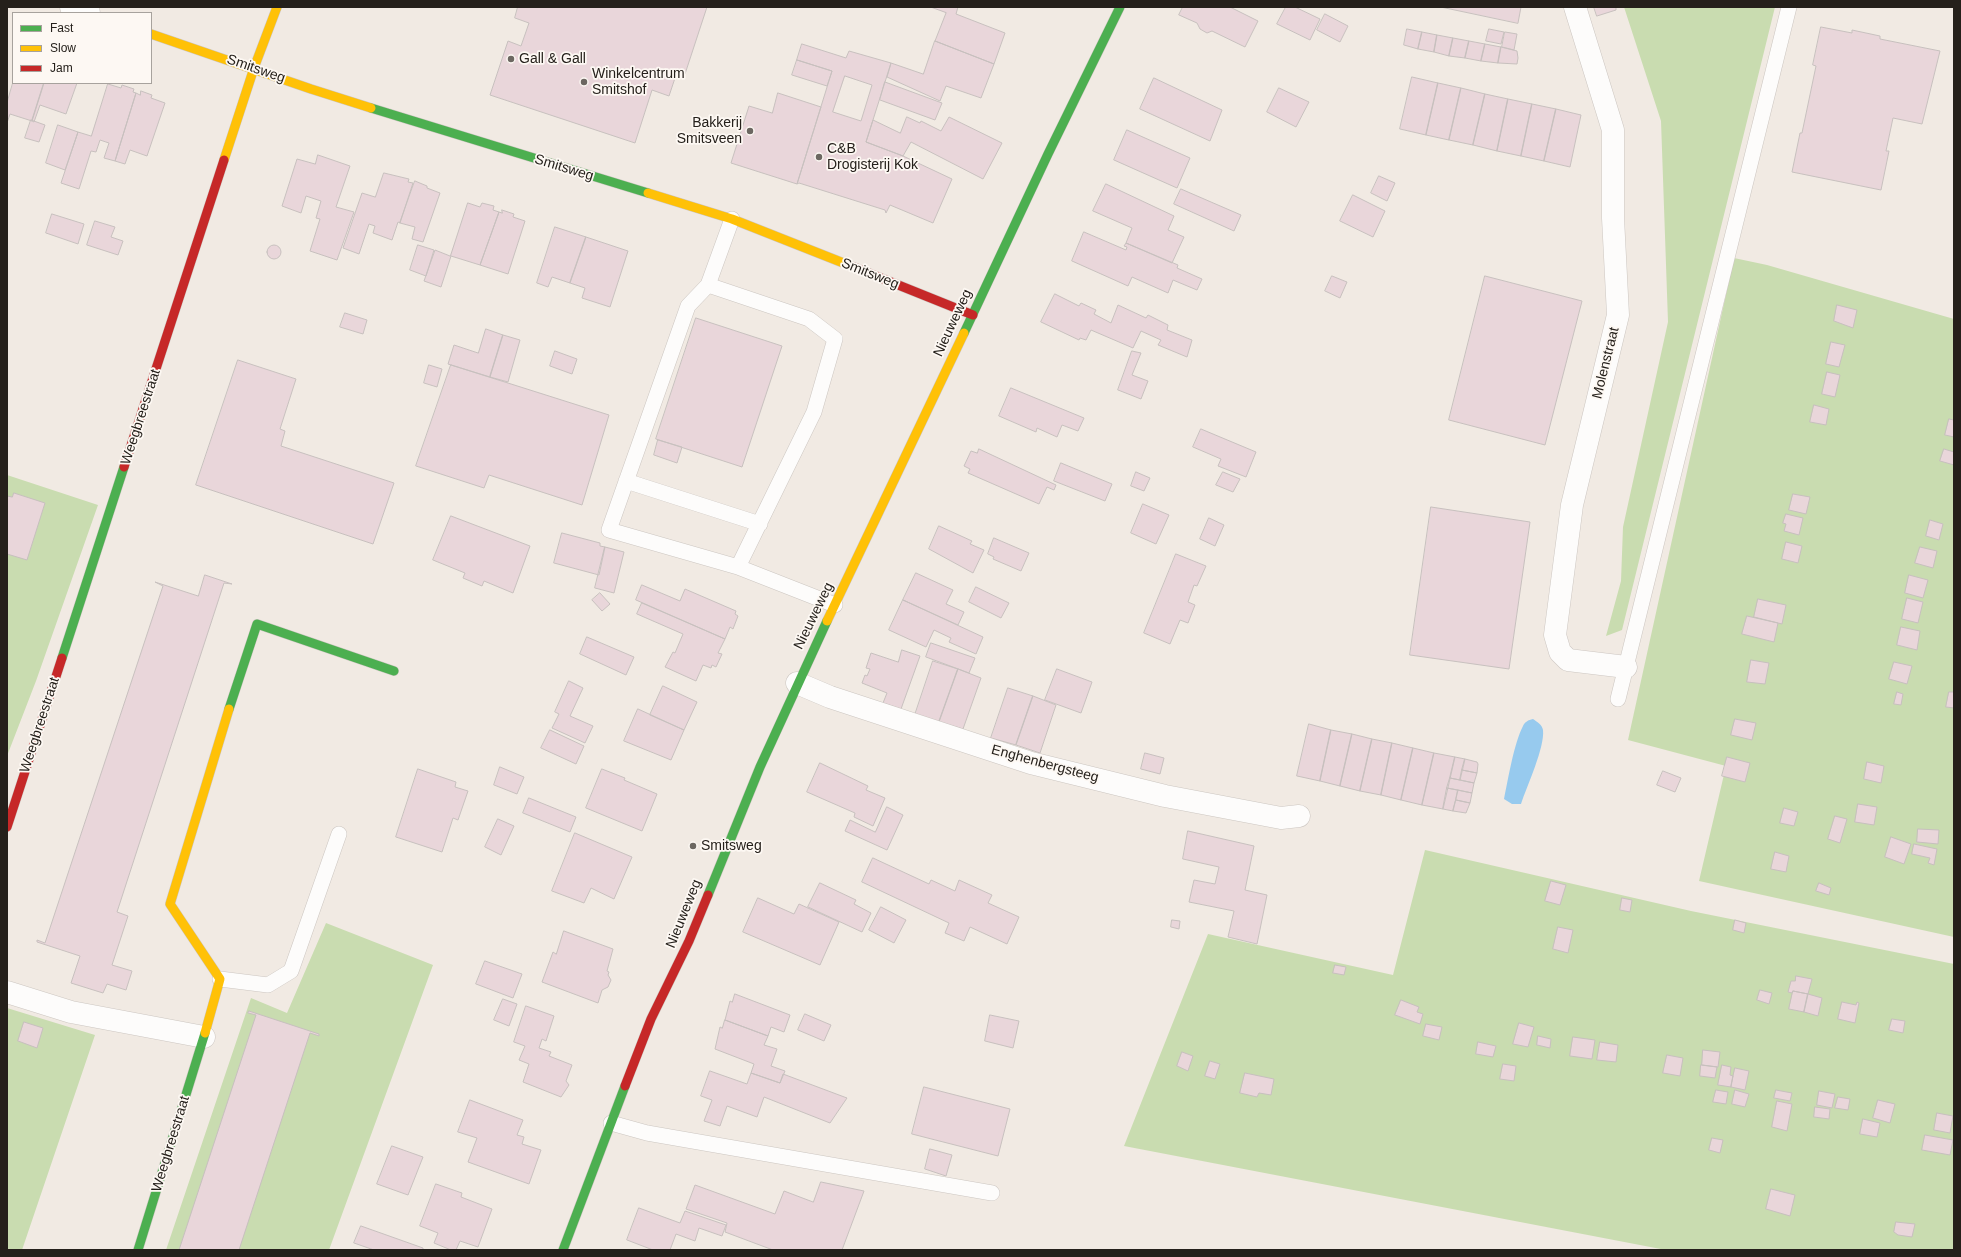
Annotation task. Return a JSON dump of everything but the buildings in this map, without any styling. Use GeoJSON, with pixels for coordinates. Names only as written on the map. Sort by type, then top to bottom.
{"type":"FeatureCollection","features":[{"type":"Feature","properties":{"kind":"street"},"geometry":{"type":"LineString","coordinates":[[71,7],[86,12]]}},
{"type":"Feature","properties":{"kind":"street","name":"Weegbreestraat"},"geometry":{"type":"LineString","coordinates":[[7,827],[254,68],[277,7]]}},
{"type":"Feature","properties":{"kind":"street","name":"Nieuweweg"},"geometry":{"type":"LineString","coordinates":[[563,1250],[651,1019],[689,941],[760,767],[797,683],[973,315],[1048,154],[1120,7]]}},
{"type":"Feature","properties":{"kind":"street","name":"Molenstraat"},"geometry":{"type":"LineString","coordinates":[[1575,7],[1613,130],[1614,218],[1618,314],[1572,505],[1555,635],[1560,652],[1568,660],[1626,667]]}},
{"type":"Feature","properties":{"kind":"street","name":"Smitsweg"},"geometry":{"type":"LineString","coordinates":[[152,34],[254,68],[311,89],[732,219],[973,315]]}},
{"type":"Feature","properties":{"kind":"street"},"geometry":{"type":"LineString","coordinates":[[220,979],[170,904],[216,746],[257,624],[394,671]]}},
{"type":"Feature","properties":{"kind":"street","name":"Enghenbergsteeg"},"geometry":{"type":"LineString","coordinates":[[797,683],[830,697],[1031,763],[1165,796],[1281,818],[1299,816]]}},
{"type":"Feature","properties":{"kind":"street","name":"Weegbreestraat"},"geometry":{"type":"LineString","coordinates":[[138,1250],[204,1037],[220,979]]}},
{"type":"Feature","properties":{"kind":"street"},"geometry":{"type":"LineString","coordinates":[[7,992],[71,1012],[204,1037]]}},
{"type":"Feature","properties":{"kind":"lane"},"geometry":{"type":"LineString","coordinates":[[1618,699],[1789,7]]}},
{"type":"Feature","properties":{"kind":"lane"},"geometry":{"type":"LineString","coordinates":[[732,219],[708,285],[688,306],[609,530],[738,567],[835,605]]}},
{"type":"Feature","properties":{"kind":"lane"},"geometry":{"type":"LineString","coordinates":[[708,285],[809,320],[835,339],[814,412],[738,567]]}},
{"type":"Feature","properties":{"kind":"lane"},"geometry":{"type":"LineString","coordinates":[[626,481],[760,524]]}},
{"type":"Feature","properties":{"kind":"lane"},"geometry":{"type":"LineString","coordinates":[[220,979],[268,985],[291,971],[339,834]]}},
{"type":"Feature","properties":{"kind":"lane"},"geometry":{"type":"LineString","coordinates":[[611,1123],[647,1133],[992,1193]]}},
{"type":"Feature","properties":{"kind":"green space"},"geometry":{"type":"Polygon","coordinates":[[[1624,7],[1775,7],[1622,630],[1606,636],[1621,581],[1623,527],[1668,322],[1661,121],[1624,7]]]}},
{"type":"Feature","properties":{"kind":"green space"},"geometry":{"type":"Polygon","coordinates":[[[1734,258],[1767,265],[1954,319],[1954,937],[1699,881],[1726,766],[1628,740],[1734,258]]]}},
{"type":"Feature","properties":{"kind":"green space"},"geometry":{"type":"Polygon","coordinates":[[[7,475],[98,505],[36,681],[7,756],[7,475]]]}},
{"type":"Feature","properties":{"kind":"green space"},"geometry":{"type":"Polygon","coordinates":[[[1425,850],[1691,911],[1954,964],[1954,1250],[1666,1250],[1124,1146],[1208,934],[1393,975],[1425,850]]]}},
{"type":"Feature","properties":{"kind":"green space"},"geometry":{"type":"Polygon","coordinates":[[[326,923],[433,965],[329,1250],[166,1250],[251,998],[287,1013],[326,923]]]}},
{"type":"Feature","properties":{"kind":"green space"},"geometry":{"type":"Polygon","coordinates":[[[7,1008],[95,1035],[22,1250],[7,1250],[7,1008]]]}},
{"type":"Feature","properties":{"kind":"water"},"geometry":{"type":"Polygon","coordinates":[[[1533,719],[1542,726],[1543,737],[1541,746],[1521,804],[1512,804],[1504,799],[1509,772],[1520,733],[1527,721],[1533,719]]]}},
{"type":"Feature","properties":{"kind":"traffic: fast"},"geometry":{"type":"LineString","coordinates":[[964,333],[1048,154],[1120,7]]}},
{"type":"Feature","properties":{"kind":"traffic: fast"},"geometry":{"type":"LineString","coordinates":[[371,108],[648,193]]}},
{"type":"Feature","properties":{"kind":"traffic: fast"},"geometry":{"type":"LineString","coordinates":[[62,658],[124,467]]}},
{"type":"Feature","properties":{"kind":"traffic: fast"},"geometry":{"type":"LineString","coordinates":[[708,895],[760,767],[827,621]]}},
{"type":"Feature","properties":{"kind":"traffic: fast"},"geometry":{"type":"LineString","coordinates":[[229,709],[257,624],[394,671]]}},
{"type":"Feature","properties":{"kind":"traffic: fast"},"geometry":{"type":"LineString","coordinates":[[138,1250],[205,1033]]}},
{"type":"Feature","properties":{"kind":"traffic: fast"},"geometry":{"type":"LineString","coordinates":[[563,1250],[625,1086]]}},
{"type":"Feature","properties":{"kind":"traffic: slow"},"geometry":{"type":"LineString","coordinates":[[224,160],[254,68],[277,7]]}},
{"type":"Feature","properties":{"kind":"traffic: slow"},"geometry":{"type":"LineString","coordinates":[[152,34],[371,108]]}},
{"type":"Feature","properties":{"kind":"traffic: slow"},"geometry":{"type":"LineString","coordinates":[[648,193],[732,219],[851,266]]}},
{"type":"Feature","properties":{"kind":"traffic: slow"},"geometry":{"type":"LineString","coordinates":[[827,621],[964,333]]}},
{"type":"Feature","properties":{"kind":"traffic: slow"},"geometry":{"type":"LineString","coordinates":[[205,1033],[220,979],[170,904],[229,709]]}},
{"type":"Feature","properties":{"kind":"traffic: jam"},"geometry":{"type":"LineString","coordinates":[[124,467],[224,160]]}},
{"type":"Feature","properties":{"kind":"traffic: jam"},"geometry":{"type":"LineString","coordinates":[[851,266],[973,315]]}},
{"type":"Feature","properties":{"kind":"traffic: jam"},"geometry":{"type":"LineString","coordinates":[[7,827],[62,658]]}},
{"type":"Feature","properties":{"kind":"traffic: jam"},"geometry":{"type":"LineString","coordinates":[[625,1086],[651,1019],[689,941],[708,895]]}},
{"type":"Feature","properties":{"kind":"place","name":"Gall & Gall"},"geometry":{"type":"Point","coordinates":[511,59]}},
{"type":"Feature","properties":{"kind":"place","name":"Winkelcentrum Smitshof"},"geometry":{"type":"Point","coordinates":[584,82]}},
{"type":"Feature","properties":{"kind":"place","name":"Bakkerij Smitsveen"},"geometry":{"type":"Point","coordinates":[750,131]}},
{"type":"Feature","properties":{"kind":"place","name":"C&B Drogisterij Kok"},"geometry":{"type":"Point","coordinates":[819,157]}},
{"type":"Feature","properties":{"kind":"place","name":"Smitsweg"},"geometry":{"type":"Point","coordinates":[693,846]}}]}
